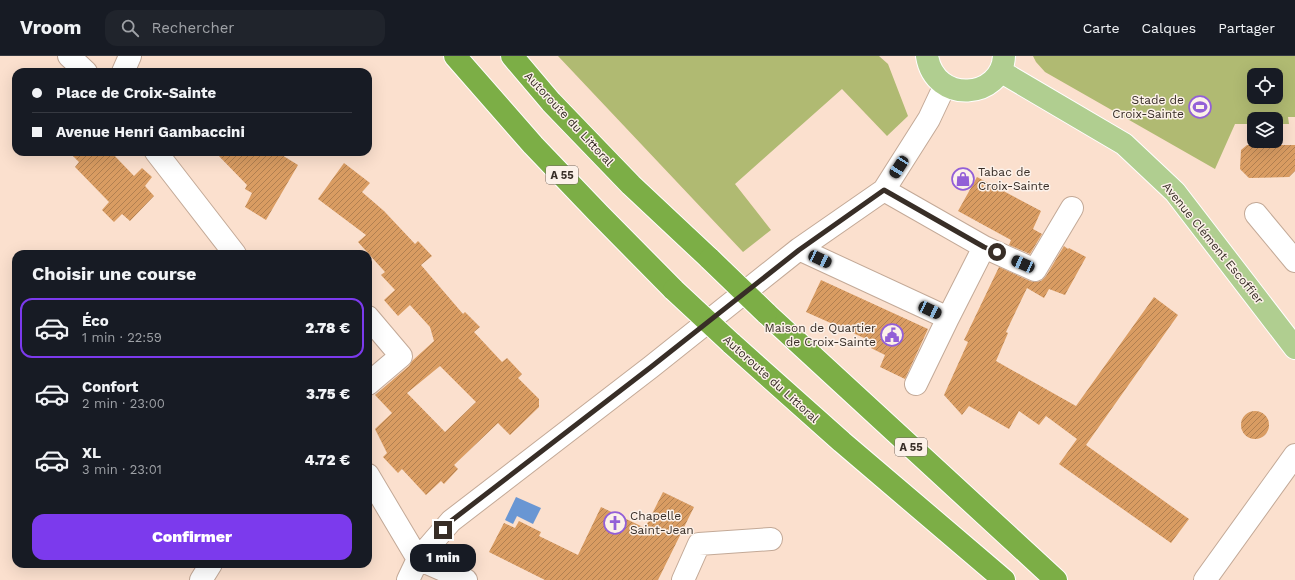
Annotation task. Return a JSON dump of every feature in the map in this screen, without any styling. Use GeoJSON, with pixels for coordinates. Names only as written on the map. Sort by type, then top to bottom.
{"type":"FeatureCollection","features":[{"type":"Feature","properties":{"kind":"highway","name":"Autoroute du Littoral"},"geometry":{"type":"LineString","coordinates":[[455,56],[533,145],[674,290],[842,442],[1004,580]]}},
{"type":"Feature","properties":{"kind":"highway","name":"Autoroute du Littoral"},"geometry":{"type":"LineString","coordinates":[[512,56],[551,102],[631,186],[1056,580]]}},
{"type":"Feature","properties":{"kind":"main road"},"geometry":{"type":"LineString","coordinates":[[928,56],[929,65],[935,76],[945,85]]}},
{"type":"Feature","properties":{"kind":"main road","name":"Avenue Clément Escoffier"},"geometry":{"type":"LineString","coordinates":[[945,85],[957,90],[969,91],[981,88],[992,81],[1002,64],[1124,144],[1175,192],[1295,348]]}},
{"type":"Feature","properties":{"kind":"street"},"geometry":{"type":"LineString","coordinates":[[70,56],[82,68]]}},
{"type":"Feature","properties":{"kind":"street"},"geometry":{"type":"LineString","coordinates":[[125,68],[130,56]]}},
{"type":"Feature","properties":{"kind":"street"},"geometry":{"type":"LineString","coordinates":[[408,580],[418,558],[451,521],[651,367],[799,250],[884,190],[929,119],[945,85]]}},
{"type":"Feature","properties":{"kind":"street"},"geometry":{"type":"LineString","coordinates":[[159,156],[232,250]]}},
{"type":"Feature","properties":{"kind":"street"},"geometry":{"type":"LineString","coordinates":[[884,190],[984,247],[1036,270],[1072,208]]}},
{"type":"Feature","properties":{"kind":"street"},"geometry":{"type":"LineString","coordinates":[[1256,214],[1295,261]]}},
{"type":"Feature","properties":{"kind":"street"},"geometry":{"type":"LineString","coordinates":[[916,384],[984,247]]}},
{"type":"Feature","properties":{"kind":"street"},"geometry":{"type":"LineString","coordinates":[[799,250],[948,318]]}},
{"type":"Feature","properties":{"kind":"street"},"geometry":{"type":"LineString","coordinates":[[372,322],[401,356],[372,381]]}},
{"type":"Feature","properties":{"kind":"street"},"geometry":{"type":"LineString","coordinates":[[1205,580],[1295,455]]}},
{"type":"Feature","properties":{"kind":"street"},"geometry":{"type":"LineString","coordinates":[[372,482],[418,558],[466,580]]}},
{"type":"Feature","properties":{"kind":"street"},"geometry":{"type":"LineString","coordinates":[[683,580],[699,544],[771,539]]}},
{"type":"Feature","properties":{"kind":"street"},"geometry":{"type":"LineString","coordinates":[[202,580],[209,568]]}},
{"type":"Feature","properties":{"kind":"green space"},"geometry":{"type":"Polygon","coordinates":[[[558,56],[879,56],[888,64],[908,116],[887,136],[842,89],[735,184],[771,230],[743,252],[558,56]]]}},
{"type":"Feature","properties":{"kind":"green space","name":"Stade de Croix-Sainte"},"geometry":{"type":"Polygon","coordinates":[[[1033,56],[1295,56],[1295,117],[1288,117],[1289,124],[1283,124],[1283,112],[1247,112],[1247,124],[1235,124],[1215,169],[1045,72],[1033,56]]]}},
{"type":"Feature","properties":{"kind":"water"},"geometry":{"type":"Polygon","coordinates":[[[516,497],[541,508],[533,524],[517,516],[513,524],[505,520],[516,497]]]}},
{"type":"Feature","properties":{"kind":"building"},"geometry":{"type":"Polygon","coordinates":[[[1247,145],[1247,148],[1283,148],[1283,145],[1295,145],[1295,171],[1289,177],[1249,178],[1240,169],[1241,150],[1247,145]]]}},
{"type":"Feature","properties":{"kind":"building"},"geometry":{"type":"Polygon","coordinates":[[[73,156],[115,156],[134,176],[142,168],[152,177],[145,186],[154,196],[130,221],[122,214],[114,222],[102,210],[109,202],[75,167],[79,162],[73,156]]]}},
{"type":"Feature","properties":{"kind":"building"},"geometry":{"type":"Polygon","coordinates":[[[219,156],[283,156],[298,165],[266,220],[245,207],[252,193],[245,189],[247,185],[219,156]]]}},
{"type":"Feature","properties":{"kind":"building"},"geometry":{"type":"Polygon","coordinates":[[[344,163],[370,183],[362,192],[384,211],[415,244],[418,241],[432,256],[421,265],[463,314],[465,312],[480,327],[474,332],[502,362],[507,358],[522,374],[518,378],[539,399],[539,407],[510,435],[498,423],[454,465],[458,469],[444,484],[441,481],[426,495],[402,469],[398,473],[383,457],[387,453],[375,429],[392,413],[375,395],[409,366],[412,361],[434,341],[430,327],[410,305],[398,316],[384,300],[395,290],[381,275],[385,272],[372,258],[372,250],[365,250],[358,242],[366,235],[318,199],[344,163]],[[440,366],[407,393],[445,432],[476,402],[440,366]]]}},
{"type":"Feature","properties":{"kind":"building"},"geometry":{"type":"Polygon","coordinates":[[[977,177],[1041,211],[1033,229],[1042,234],[1030,254],[1009,245],[1011,240],[958,211],[977,177]]]}},
{"type":"Feature","properties":{"kind":"building"},"geometry":{"type":"Polygon","coordinates":[[[1064,246],[1086,257],[1065,295],[1049,289],[1044,298],[1027,288],[1006,332],[1008,333],[996,361],[1076,406],[1154,297],[1178,315],[1086,445],[1189,519],[1171,543],[1059,464],[1077,439],[1046,416],[1039,425],[1019,411],[1009,429],[969,406],[962,415],[944,395],[968,342],[964,340],[999,267],[1030,281],[1041,281],[1046,276],[1064,246]]]}},
{"type":"Feature","properties":{"kind":"building","name":"Maison de Quartier de Croix-Sainte"},"geometry":{"type":"Polygon","coordinates":[[[821,280],[928,329],[905,379],[880,367],[885,355],[871,348],[873,342],[806,312],[821,280]]]}},
{"type":"Feature","properties":{"kind":"building"},"geometry":{"type":"Polygon","coordinates":[[[1255,411],[1265,415],[1269,425],[1265,435],[1255,439],[1245,435],[1241,425],[1245,415],[1255,411]]]}},
{"type":"Feature","properties":{"kind":"building"},"geometry":{"type":"Polygon","coordinates":[[[663,492],[694,507],[658,580],[545,580],[489,552],[504,523],[515,528],[519,521],[541,532],[539,536],[578,555],[601,507],[645,528],[663,492]]]}},
{"type":"Feature","properties":{"kind":"place","name":"Stade de Croix-Sainte"},"geometry":{"type":"Point","coordinates":[1200,107]}},
{"type":"Feature","properties":{"kind":"place","name":"Tabac de Croix-Sainte"},"geometry":{"type":"Point","coordinates":[963,179]}},
{"type":"Feature","properties":{"kind":"place","name":"Maison de Quartier de Croix-Sainte"},"geometry":{"type":"Point","coordinates":[892,335]}},
{"type":"Feature","properties":{"kind":"place","name":"Chapelle Saint-Jean"},"geometry":{"type":"Point","coordinates":[615,523]}},
{"type":"Feature","properties":{"kind":"route"},"geometry":{"type":"LineString","coordinates":[[443,530],[451,521],[589,413],[651,367],[799,250],[884,190],[984,247],[997,252]]}}]}
